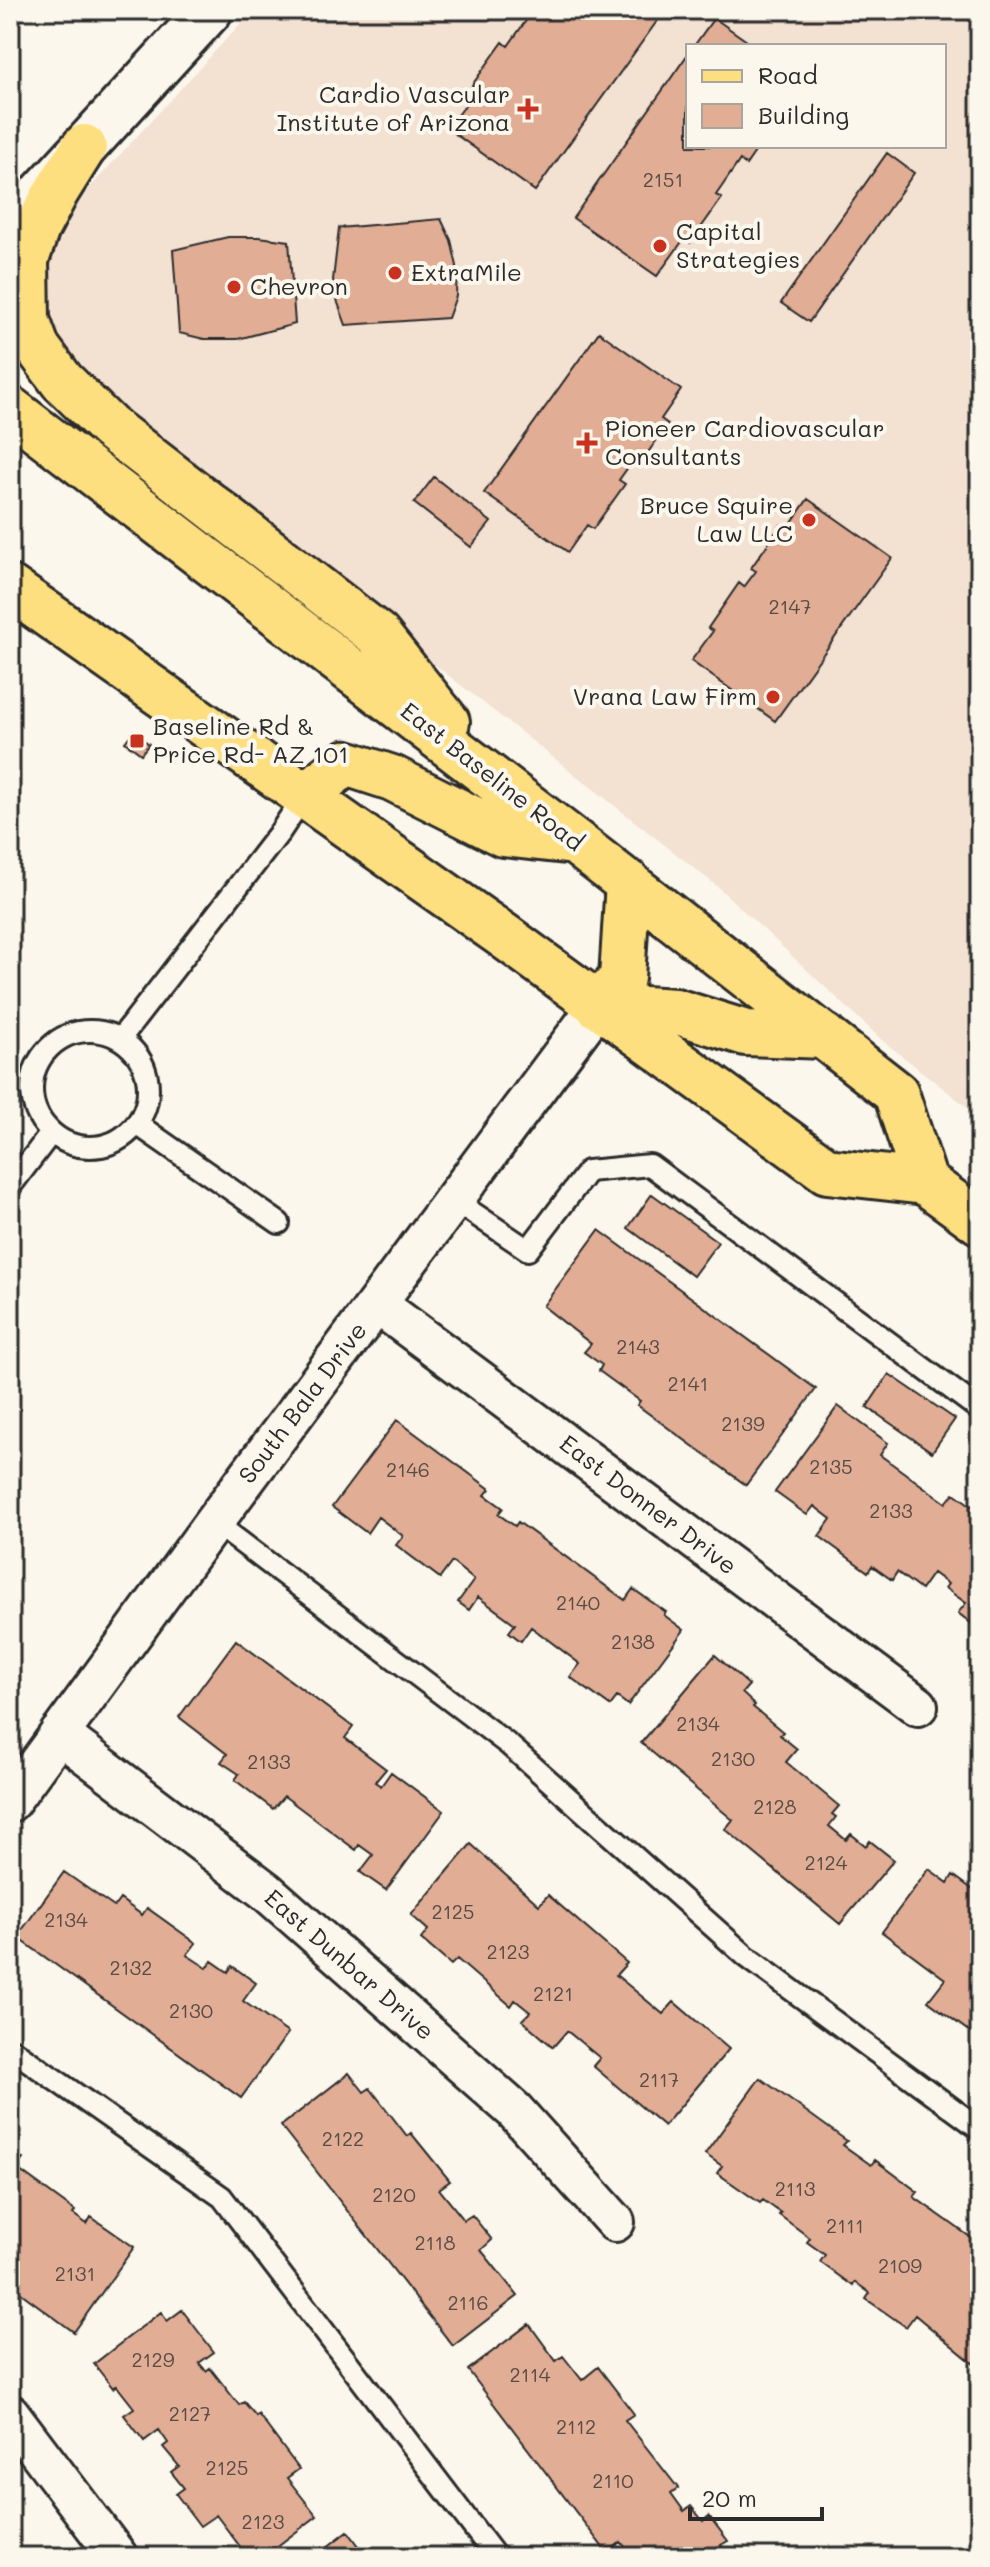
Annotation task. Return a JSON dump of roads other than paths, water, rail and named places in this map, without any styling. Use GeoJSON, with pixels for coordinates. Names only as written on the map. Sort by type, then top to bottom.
{"type":"FeatureCollection","features":[{"type":"Feature","properties":{"kind":"main road"},"geometry":{"type":"LineString","coordinates":[[10,228],[210,10]]}},
{"type":"Feature","properties":{"kind":"main road"},"geometry":{"type":"LineString","coordinates":[[84,147],[37,228],[26,260],[27,320],[37,347],[62,381],[109,427],[378,635],[491,777]]}},
{"type":"Feature","properties":{"kind":"main road","name":"East Baseline Road"},"geometry":{"type":"LineString","coordinates":[[10,409],[628,882],[896,1093],[925,1182]]}},
{"type":"Feature","properties":{"kind":"main road"},"geometry":{"type":"LineString","coordinates":[[10,588],[827,1171],[925,1182],[980,1222]]}},
{"type":"Feature","properties":{"kind":"main road"},"geometry":{"type":"LineString","coordinates":[[304,796],[346,763],[392,778],[503,834],[575,842]]}},
{"type":"Feature","properties":{"kind":"main road"},"geometry":{"type":"LineString","coordinates":[[598,1006],[622,978],[628,882]]}},
{"type":"Feature","properties":{"kind":"main road"},"geometry":{"type":"LineString","coordinates":[[598,1006],[675,1011],[746,1033],[824,1036]]}},
{"type":"Feature","properties":{"kind":"street","name":"South Bala Drive"},"geometry":{"type":"LineString","coordinates":[[10,1802],[598,1006]]}},
{"type":"Feature","properties":{"kind":"street","name":"East Donner Drive"},"geometry":{"type":"LineString","coordinates":[[377,1304],[918,1706]]}},
{"type":"Feature","properties":{"kind":"street","name":"East Dunbar Drive"},"geometry":{"type":"LineString","coordinates":[[59,1734],[266,1891],[514,2110],[615,2222]]}},
{"type":"Feature","properties":{"kind":"street"},"geometry":{"type":"LineString","coordinates":[[10,2414],[118,2557]]}},
{"type":"Feature","properties":{"kind":"lane"},"geometry":{"type":"LineString","coordinates":[[120,1039],[280,832],[304,796]]}},
{"type":"Feature","properties":{"kind":"lane"},"geometry":{"type":"LineString","coordinates":[[83,1030],[102,1032],[120,1039],[135,1051],[145,1068],[149,1088],[146,1107],[137,1124],[123,1138],[105,1146],[86,1148],[67,1143],[51,1133],[38,1118],[32,1100],[32,1081],[37,1063],[48,1047],[64,1036],[83,1030]]}},
{"type":"Feature","properties":{"kind":"lane"},"geometry":{"type":"LineString","coordinates":[[137,1124],[279,1223]]}},
{"type":"Feature","properties":{"kind":"lane"},"geometry":{"type":"LineString","coordinates":[[10,1187],[51,1133]]}},
{"type":"Feature","properties":{"kind":"lane"},"geometry":{"type":"LineString","coordinates":[[454,1200],[528,1250],[588,1171],[650,1165],[980,1410]]}},
{"type":"Feature","properties":{"kind":"lane"},"geometry":{"type":"LineString","coordinates":[[214,1522],[509,1745],[747,1957],[980,2129]]}},
{"type":"Feature","properties":{"kind":"lane"},"geometry":{"type":"LineString","coordinates":[[10,2048],[222,2197],[496,2557]]}},
{"type":"Feature","properties":{"kind":"place","name":"Cardio Vascular Institute of Arizona"},"geometry":{"type":"Point","coordinates":[528,109]}},
{"type":"Feature","properties":{"kind":"place","name":"Capital Strategies"},"geometry":{"type":"Point","coordinates":[660,246]}},
{"type":"Feature","properties":{"kind":"place","name":"ExtraMile"},"geometry":{"type":"Point","coordinates":[395,273]}},
{"type":"Feature","properties":{"kind":"place","name":"Chevron"},"geometry":{"type":"Point","coordinates":[234,287]}},
{"type":"Feature","properties":{"kind":"place","name":"Pioneer Cardiovascular Consultants"},"geometry":{"type":"Point","coordinates":[587,443]}},
{"type":"Feature","properties":{"kind":"place","name":"Bruce Squire Law LLC"},"geometry":{"type":"Point","coordinates":[809,520]}},
{"type":"Feature","properties":{"kind":"place","name":"Vrana Law Firm"},"geometry":{"type":"Point","coordinates":[773,697]}},
{"type":"Feature","properties":{"kind":"place","name":"Baseline Rd & Price Rd- AZ 101"},"geometry":{"type":"Point","coordinates":[137,741]}}]}
